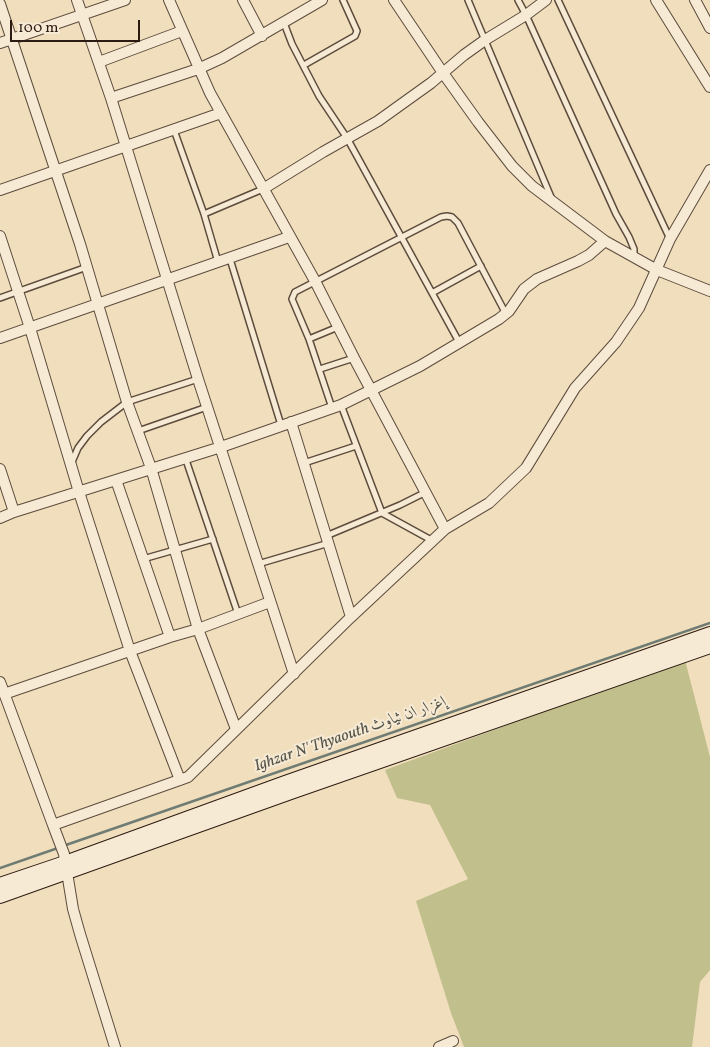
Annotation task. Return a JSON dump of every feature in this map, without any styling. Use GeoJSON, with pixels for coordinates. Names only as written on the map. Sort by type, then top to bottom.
{"type":"FeatureCollection","features":[{"type":"Feature","properties":{"kind":"street"},"geometry":{"type":"LineString","coordinates":[[77,0],[111,98],[198,379],[294,674]]}},
{"type":"Feature","properties":{"kind":"street"},"geometry":{"type":"LineString","coordinates":[[0,43],[125,0]]}},
{"type":"Feature","properties":{"kind":"street"},"geometry":{"type":"LineString","coordinates":[[169,0],[198,69],[315,281],[445,529]]}},
{"type":"Feature","properties":{"kind":"street"},"geometry":{"type":"LineString","coordinates":[[243,0],[262,36]]}},
{"type":"Feature","properties":{"kind":"street"},"geometry":{"type":"LineString","coordinates":[[111,98],[198,69],[222,58],[284,23],[310,3],[322,0]]}},
{"type":"Feature","properties":{"kind":"street"},"geometry":{"type":"LineString","coordinates":[[394,0],[443,73],[512,166],[532,186],[605,241],[657,270],[710,291]]}},
{"type":"Feature","properties":{"kind":"street"},"geometry":{"type":"LineString","coordinates":[[263,189],[378,121],[431,83],[485,40],[526,15],[546,0]]}},
{"type":"Feature","properties":{"kind":"street"},"geometry":{"type":"LineString","coordinates":[[656,0],[710,87]]}},
{"type":"Feature","properties":{"kind":"street"},"geometry":{"type":"LineString","coordinates":[[695,0],[710,28]]}},
{"type":"Feature","properties":{"kind":"street"},"geometry":{"type":"LineString","coordinates":[[0,4],[88,267],[127,402],[151,468],[198,629],[236,729]]}},
{"type":"Feature","properties":{"kind":"street"},"geometry":{"type":"LineString","coordinates":[[99,62],[182,31]]}},
{"type":"Feature","properties":{"kind":"street"},"geometry":{"type":"LineString","coordinates":[[0,190],[221,113]]}},
{"type":"Feature","properties":{"kind":"street"},"geometry":{"type":"LineString","coordinates":[[53,825],[188,777],[351,617],[445,529],[488,502],[526,468],[575,388],[616,342],[639,308],[670,239],[710,170]]}},
{"type":"Feature","properties":{"kind":"street"},"geometry":{"type":"LineString","coordinates":[[0,236],[30,328],[70,465],[130,651],[180,780]]}},
{"type":"Feature","properties":{"kind":"street"},"geometry":{"type":"LineString","coordinates":[[0,338],[290,237]]}},
{"type":"Feature","properties":{"kind":"street"},"geometry":{"type":"LineString","coordinates":[[0,518],[221,447],[337,406],[372,391],[420,366],[506,314],[524,290],[537,279],[589,255],[605,241]]}},
{"type":"Feature","properties":{"kind":"street"},"geometry":{"type":"LineString","coordinates":[[291,422],[351,617]]}},
{"type":"Feature","properties":{"kind":"street"},"geometry":{"type":"LineString","coordinates":[[0,468],[14,512]]}},
{"type":"Feature","properties":{"kind":"street"},"geometry":{"type":"LineString","coordinates":[[116,480],[170,637]]}},
{"type":"Feature","properties":{"kind":"street"},"geometry":{"type":"LineString","coordinates":[[4,694],[198,629],[270,602]]}},
{"type":"Feature","properties":{"kind":"street"},"geometry":{"type":"LineString","coordinates":[[0,896],[65,864],[285,783],[710,634]]}},
{"type":"Feature","properties":{"kind":"street"},"geometry":{"type":"LineString","coordinates":[[0,884],[291,792],[710,646]]}},
{"type":"Feature","properties":{"kind":"street"},"geometry":{"type":"LineString","coordinates":[[0,682],[59,843],[80,934],[115,1047]]}},
{"type":"Feature","properties":{"kind":"street"},"geometry":{"type":"LineString","coordinates":[[439,1047],[453,1041]]}},
{"type":"Feature","properties":{"kind":"lane"},"geometry":{"type":"LineString","coordinates":[[304,65],[355,36],[356,31],[343,0]]}},
{"type":"Feature","properties":{"kind":"lane"},"geometry":{"type":"LineString","coordinates":[[468,0],[554,203]]}},
{"type":"Feature","properties":{"kind":"lane"},"geometry":{"type":"LineString","coordinates":[[518,0],[616,214],[629,237],[634,249],[634,257]]}},
{"type":"Feature","properties":{"kind":"lane"},"geometry":{"type":"LineString","coordinates":[[558,0],[670,239]]}},
{"type":"Feature","properties":{"kind":"lane"},"geometry":{"type":"LineString","coordinates":[[284,23],[292,44],[319,96],[347,138],[459,342]]}},
{"type":"Feature","properties":{"kind":"lane"},"geometry":{"type":"LineString","coordinates":[[174,130],[204,214],[218,262]]}},
{"type":"Feature","properties":{"kind":"lane"},"geometry":{"type":"LineString","coordinates":[[204,214],[263,189]]}},
{"type":"Feature","properties":{"kind":"lane"},"geometry":{"type":"LineString","coordinates":[[433,541],[382,512],[356,446],[320,369],[292,296],[301,288],[441,217],[452,217],[458,223],[506,314]]}},
{"type":"Feature","properties":{"kind":"lane"},"geometry":{"type":"LineString","coordinates":[[230,259],[281,425]]}},
{"type":"Feature","properties":{"kind":"lane"},"geometry":{"type":"LineString","coordinates":[[432,293],[481,266]]}},
{"type":"Feature","properties":{"kind":"lane"},"geometry":{"type":"LineString","coordinates":[[0,298],[88,267]]}},
{"type":"Feature","properties":{"kind":"lane"},"geometry":{"type":"LineString","coordinates":[[309,339],[338,327]]}},
{"type":"Feature","properties":{"kind":"lane"},"geometry":{"type":"LineString","coordinates":[[320,369],[354,358]]}},
{"type":"Feature","properties":{"kind":"lane"},"geometry":{"type":"LineString","coordinates":[[70,465],[78,448],[87,436],[101,422],[127,402],[198,379]]}},
{"type":"Feature","properties":{"kind":"lane"},"geometry":{"type":"LineString","coordinates":[[137,431],[207,407]]}},
{"type":"Feature","properties":{"kind":"lane"},"geometry":{"type":"LineString","coordinates":[[304,463],[356,446]]}},
{"type":"Feature","properties":{"kind":"lane"},"geometry":{"type":"LineString","coordinates":[[185,457],[238,614]]}},
{"type":"Feature","properties":{"kind":"lane"},"geometry":{"type":"LineString","coordinates":[[257,564],[328,540],[426,492]]}},
{"type":"Feature","properties":{"kind":"lane"},"geometry":{"type":"LineString","coordinates":[[143,559],[213,539]]}},
{"type":"Feature","properties":{"kind":"shaded area"},"geometry":{"type":"Polygon","coordinates":[[[685,660],[710,757],[710,970],[700,982],[692,1047],[464,1047],[451,1013],[416,901],[468,879],[430,805],[397,798],[385,770],[685,660]]]}},
{"type":"Feature","properties":{"kind":"waterway","name":"Ighzar N' Thyaouth إغزار ان ثياوث"},"geometry":{"type":"LineString","coordinates":[[63,846],[710,623]]}},
{"type":"Feature","properties":{"kind":"waterway","name":"Ighzar N' Thyaouth إغزار ان ثياوث"},"geometry":{"type":"LineString","coordinates":[[0,868],[58,848]]}}]}
